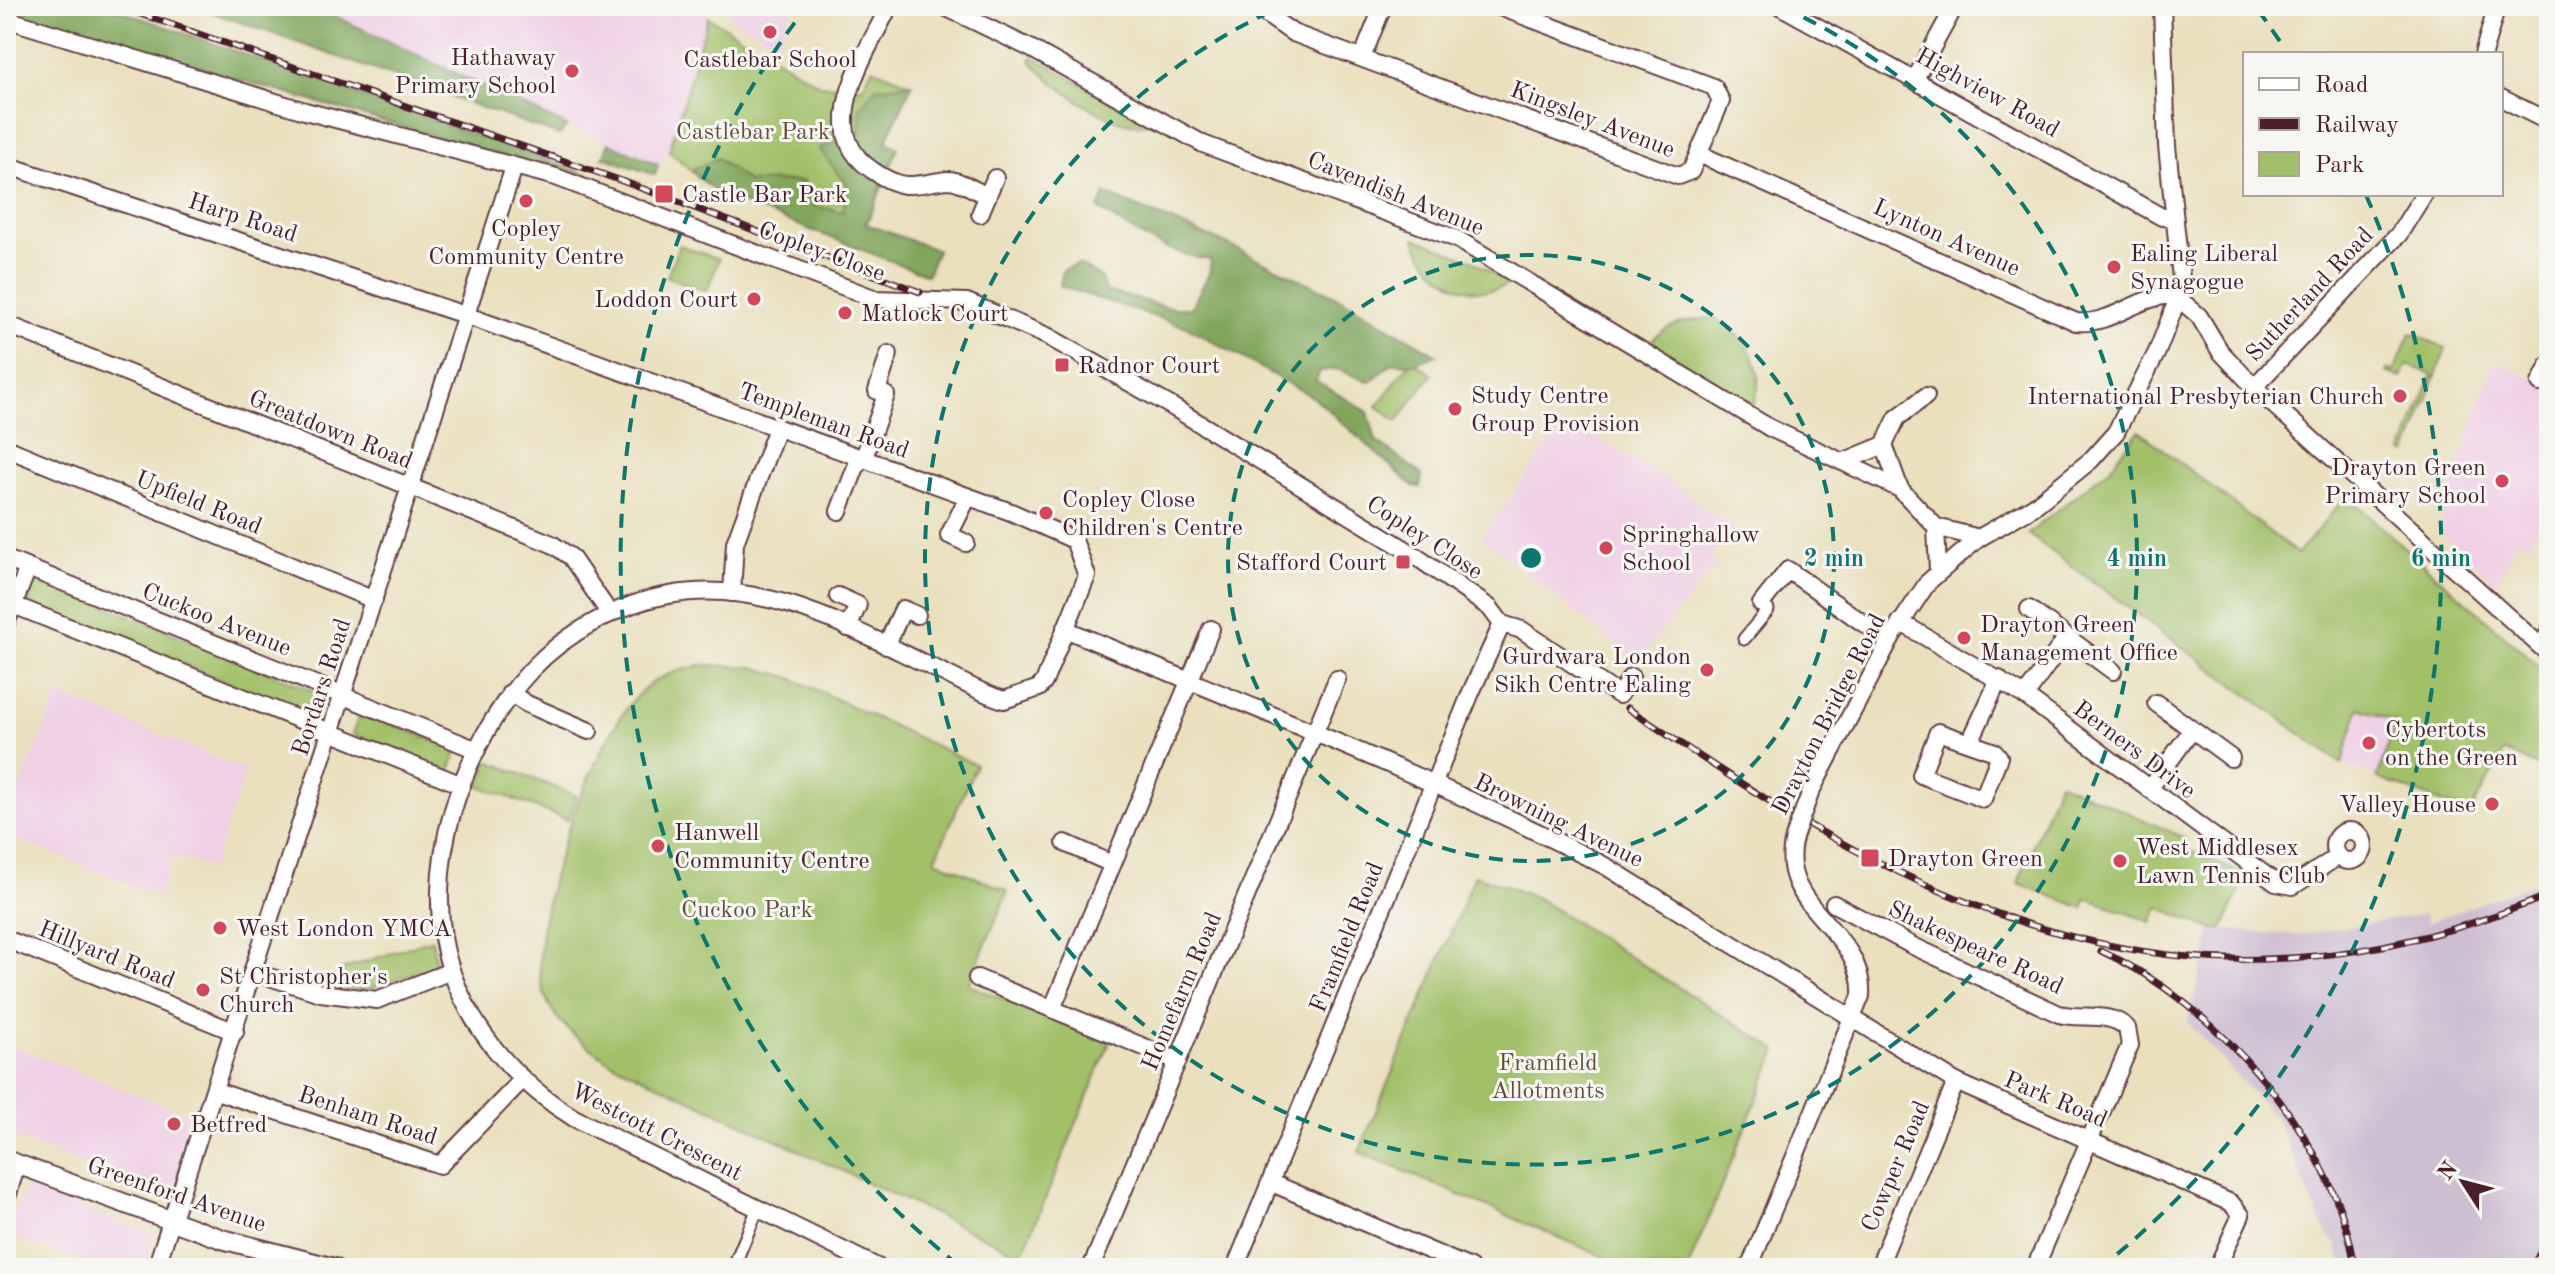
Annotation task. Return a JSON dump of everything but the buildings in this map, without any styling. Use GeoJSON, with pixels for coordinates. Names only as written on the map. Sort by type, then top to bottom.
{"type":"FeatureCollection","features":[{"type":"Feature","properties":{"kind":"street"},"geometry":{"type":"LineString","coordinates":[[889,6],[844,108],[843,128],[850,149],[860,162],[887,180],[918,185],[951,180],[987,196]]}},
{"type":"Feature","properties":{"kind":"street","name":"Cavendish Avenue"},"geometry":{"type":"LineString","coordinates":[[943,6],[1030,48],[1203,144],[1457,239],[1770,428],[1900,489],[1936,527]]}},
{"type":"Feature","properties":{"kind":"street"},"geometry":{"type":"LineString","coordinates":[[1254,6],[1285,29],[1362,58],[1383,6]]}},
{"type":"Feature","properties":{"kind":"street","name":"Kingsley Avenue"},"geometry":{"type":"LineString","coordinates":[[1362,58],[1678,176],[1691,171],[1721,101],[1714,87],[1497,6]]}},
{"type":"Feature","properties":{"kind":"street","name":"Highview Road"},"geometry":{"type":"LineString","coordinates":[[1780,6],[2162,217],[2173,217]]}},
{"type":"Feature","properties":{"kind":"street"},"geometry":{"type":"LineString","coordinates":[[1915,79],[1955,6]]}},
{"type":"Feature","properties":{"kind":"street"},"geometry":{"type":"LineString","coordinates":[[2162,6],[2173,217],[2181,278],[2178,297],[2199,316],[2220,351],[2254,387],[2547,644]]}},
{"type":"Feature","properties":{"kind":"street"},"geometry":{"type":"LineString","coordinates":[[2484,52],[2497,6]]}},
{"type":"Feature","properties":{"kind":"street","name":"Copley Close"},"geometry":{"type":"LineString","coordinates":[[6,19],[305,111],[556,177],[876,299],[967,302],[1047,336],[1171,406],[1408,551],[1490,608],[1502,624],[1522,630],[1619,695],[1631,677]]}},
{"type":"Feature","properties":{"kind":"street"},"geometry":{"type":"LineString","coordinates":[[2503,99],[2549,122]]}},
{"type":"Feature","properties":{"kind":"street","name":"Lynton Avenue"},"geometry":{"type":"LineString","coordinates":[[1699,154],[2076,322],[2098,321],[2160,293],[2178,297]]}},
{"type":"Feature","properties":{"kind":"street","name":"Harp Road"},"geometry":{"type":"LineString","coordinates":[[6,165],[465,315]]}},
{"type":"Feature","properties":{"kind":"street","name":"Bordars Road"},"geometry":{"type":"LineString","coordinates":[[156,1268],[514,167]]}},
{"type":"Feature","properties":{"kind":"street"},"geometry":{"type":"LineString","coordinates":[[980,214],[995,178]]}},
{"type":"Feature","properties":{"kind":"street","name":"Sutherland Road"},"geometry":{"type":"LineString","coordinates":[[2254,387],[2399,234],[2423,196]]}},
{"type":"Feature","properties":{"kind":"street","name":"Drayton Bridge Road"},"geometry":{"type":"LineString","coordinates":[[1749,1268],[1854,1020],[1861,996],[1858,967],[1848,949],[1801,893],[1791,856],[1811,791],[1900,622],[1938,571],[1979,538],[2033,507],[2091,460],[2116,432],[2144,379],[2178,297]]}},
{"type":"Feature","properties":{"kind":"street","name":"Templeman Road"},"geometry":{"type":"LineString","coordinates":[[465,315],[968,497],[1074,540],[1087,576],[1065,629]]}},
{"type":"Feature","properties":{"kind":"street","name":"Greatdown Road"},"geometry":{"type":"LineString","coordinates":[[6,324],[552,544],[571,557],[610,614]]}},
{"type":"Feature","properties":{"kind":"street"},"geometry":{"type":"LineString","coordinates":[[839,511],[886,395],[877,391],[889,354]]}},
{"type":"Feature","properties":{"kind":"street"},"geometry":{"type":"LineString","coordinates":[[2540,383],[2549,365]]}},
{"type":"Feature","properties":{"kind":"street"},"geometry":{"type":"LineString","coordinates":[[1845,461],[1884,445],[1897,418],[1926,396]]}},
{"type":"Feature","properties":{"kind":"street"},"geometry":{"type":"LineString","coordinates":[[732,593],[735,543],[777,428]]}},
{"type":"Feature","properties":{"kind":"street"},"geometry":{"type":"LineString","coordinates":[[1884,445],[1900,489]]}},
{"type":"Feature","properties":{"kind":"street","name":"Upfield Road"},"geometry":{"type":"LineString","coordinates":[[6,448],[374,600]]}},
{"type":"Feature","properties":{"kind":"street"},"geometry":{"type":"LineString","coordinates":[[966,543],[949,535],[968,497]]}},
{"type":"Feature","properties":{"kind":"street"},"geometry":{"type":"LineString","coordinates":[[1938,571],[1936,527],[1979,538]]}},
{"type":"Feature","properties":{"kind":"street","name":"Cuckoo Avenue"},"geometry":{"type":"LineString","coordinates":[[6,559],[477,750]]}},
{"type":"Feature","properties":{"kind":"street"},"geometry":{"type":"LineString","coordinates":[[6,623],[10,603],[28,568]]}},
{"type":"Feature","properties":{"kind":"street"},"geometry":{"type":"LineString","coordinates":[[1744,639],[1768,610],[1761,604],[1788,570],[1891,638]]}},
{"type":"Feature","properties":{"kind":"street","name":"Westcott Crescent"},"geometry":{"type":"LineString","coordinates":[[879,1268],[574,1118],[545,1100],[522,1080],[487,1039],[451,971],[442,929],[441,886],[447,836],[462,785],[477,750],[510,693],[534,666],[564,641],[610,614],[668,595],[759,595],[848,628],[1004,700],[1039,688],[1065,629]]}},
{"type":"Feature","properties":{"kind":"street"},"geometry":{"type":"LineString","coordinates":[[838,596],[858,605],[848,628]]}},
{"type":"Feature","properties":{"kind":"street"},"geometry":{"type":"LineString","coordinates":[[10,603],[462,785]]}},
{"type":"Feature","properties":{"kind":"street"},"geometry":{"type":"LineString","coordinates":[[886,646],[903,609],[917,615]]}},
{"type":"Feature","properties":{"kind":"street"},"geometry":{"type":"LineString","coordinates":[[2029,609],[2113,671]]}},
{"type":"Feature","properties":{"kind":"street","name":"Berners Drive"},"geometry":{"type":"LineString","coordinates":[[1900,622],[2025,696],[2284,886],[2293,886],[2337,857]]}},
{"type":"Feature","properties":{"kind":"street","name":"Framfield Road"},"geometry":{"type":"LineString","coordinates":[[1235,1268],[1502,624]]}},
{"type":"Feature","properties":{"kind":"street","name":"Browning Avenue"},"geometry":{"type":"LineString","coordinates":[[1065,629],[1315,733],[1607,867],[1854,1020]]}},
{"type":"Feature","properties":{"kind":"street"},"geometry":{"type":"LineString","coordinates":[[1052,1009],[1211,629]]}},
{"type":"Feature","properties":{"kind":"street"},"geometry":{"type":"LineString","coordinates":[[2025,696],[2067,637]]}},
{"type":"Feature","properties":{"kind":"street"},"geometry":{"type":"LineString","coordinates":[[1315,733],[1337,679]]}},
{"type":"Feature","properties":{"kind":"street"},"geometry":{"type":"LineString","coordinates":[[1970,742],[1999,679]]}},
{"type":"Feature","properties":{"kind":"street"},"geometry":{"type":"LineString","coordinates":[[510,693],[527,704],[589,731]]}},
{"type":"Feature","properties":{"kind":"street"},"geometry":{"type":"LineString","coordinates":[[2156,703],[2231,758]]}},
{"type":"Feature","properties":{"kind":"street"},"geometry":{"type":"LineString","coordinates":[[2149,789],[2192,730]]}},
{"type":"Feature","properties":{"kind":"street"},"geometry":{"type":"LineString","coordinates":[[1938,732],[1970,742],[1999,757],[1983,799],[1921,775],[1938,732]]}},
{"type":"Feature","properties":{"kind":"street","name":"Homefarm Road"},"geometry":{"type":"LineString","coordinates":[[1091,1268],[1315,733]]}},
{"type":"Feature","properties":{"kind":"street"},"geometry":{"type":"LineString","coordinates":[[1065,843],[1112,864]]}},
{"type":"Feature","properties":{"kind":"street","name":"Shakespeare Road"},"geometry":{"type":"LineString","coordinates":[[1834,904],[1926,952],[2059,1014],[2085,1019],[2110,1017],[2123,1023],[2129,1033],[2130,1045],[2035,1268]]}},
{"type":"Feature","properties":{"kind":"street","name":"Hillyard Road"},"geometry":{"type":"LineString","coordinates":[[6,939],[235,1032]]}},
{"type":"Feature","properties":{"kind":"street"},"geometry":{"type":"LineString","coordinates":[[253,972],[321,993],[377,1000],[451,971]]}},
{"type":"Feature","properties":{"kind":"street"},"geometry":{"type":"LineString","coordinates":[[977,978],[1178,1061]]}},
{"type":"Feature","properties":{"kind":"street","name":"Park Road"},"geometry":{"type":"LineString","coordinates":[[1854,1020],[1956,1082],[2231,1203],[2241,1215],[2217,1268]]}},
{"type":"Feature","properties":{"kind":"street","name":"Benham Road"},"geometry":{"type":"LineString","coordinates":[[216,1091],[440,1165],[522,1080]]}},
{"type":"Feature","properties":{"kind":"street","name":"Cowper Road"},"geometry":{"type":"LineString","coordinates":[[1878,1268],[1956,1082]]}},
{"type":"Feature","properties":{"kind":"street"},"geometry":{"type":"LineString","coordinates":[[6,1200],[12,1162]]}},
{"type":"Feature","properties":{"kind":"street","name":"Greenford Avenue"},"geometry":{"type":"LineString","coordinates":[[12,1162],[173,1222],[333,1268]]}},
{"type":"Feature","properties":{"kind":"street"},"geometry":{"type":"LineString","coordinates":[[1272,1183],[1470,1268]]}},
{"type":"Feature","properties":{"kind":"street"},"geometry":{"type":"LineString","coordinates":[[733,1268],[758,1208]]}},
{"type":"Feature","properties":{"kind":"shaded area","name":"Hathaway Primary School"},"geometry":{"type":"Polygon","coordinates":[[[314,6],[697,6],[708,17],[669,151],[658,164],[567,126],[314,6]]]}},
{"type":"Feature","properties":{"kind":"shaded area","name":"Castlebar School"},"geometry":{"type":"Polygon","coordinates":[[[725,6],[794,6],[778,43],[732,19],[725,6]]]}},
{"type":"Feature","properties":{"kind":"shaded area","name":"Drayton Green Primary School"},"geometry":{"type":"Polygon","coordinates":[[[2494,360],[2549,387],[2549,502],[2530,543],[2518,538],[2497,585],[2438,530],[2494,360]]]}},
{"type":"Feature","properties":{"kind":"shaded area","name":"Springhallow School"},"geometry":{"type":"Polygon","coordinates":[[[1586,432],[1683,489],[1703,510],[1734,526],[1710,559],[1717,564],[1637,661],[1481,537],[1555,436],[1586,432]]]}},
{"type":"Feature","properties":{"kind":"shaded area"},"geometry":{"type":"Polygon","coordinates":[[[58,694],[246,770],[212,868],[173,856],[159,896],[6,835],[6,822],[58,694]]]}},
{"type":"Feature","properties":{"kind":"shaded area","name":"Cybertots on the Green"},"geometry":{"type":"Polygon","coordinates":[[[2359,708],[2396,722],[2377,778],[2342,764],[2359,708]]]}},
{"type":"Feature","properties":{"kind":"shaded area"},"geometry":{"type":"Polygon","coordinates":[[[2549,878],[2549,1268],[2343,1268],[2336,1242],[2328,1237],[2275,1117],[2187,1022],[2212,929],[2300,935],[2424,914],[2426,923],[2549,878]]]}},
{"type":"Feature","properties":{"kind":"shaded area"},"geometry":{"type":"Polygon","coordinates":[[[13,1046],[193,1117],[196,1124],[175,1187],[165,1194],[6,1135],[6,1065],[13,1046]]]}},
{"type":"Feature","properties":{"kind":"shaded area"},"geometry":{"type":"Polygon","coordinates":[[[28,1189],[154,1234],[145,1268],[102,1268],[7,1235],[23,1192],[28,1189]]]}},
{"type":"Feature","properties":{"kind":"green space"},"geometry":{"type":"Polygon","coordinates":[[[6,6],[107,6],[589,175],[586,180],[88,36],[6,6]]]}},
{"type":"Feature","properties":{"kind":"green space"},"geometry":{"type":"Polygon","coordinates":[[[194,6],[314,6],[567,126],[559,135],[194,6]]]}},
{"type":"Feature","properties":{"kind":"green space","name":"Castlebar Park"},"geometry":{"type":"Polygon","coordinates":[[[708,17],[820,85],[863,87],[872,68],[912,84],[886,142],[898,148],[857,247],[718,194],[669,151],[708,17]]]}},
{"type":"Feature","properties":{"kind":"green space"},"geometry":{"type":"Polygon","coordinates":[[[1032,56],[1149,123],[1120,121],[1086,105],[1054,83],[1031,61],[1032,56]]]}},
{"type":"Feature","properties":{"kind":"green space"},"geometry":{"type":"Polygon","coordinates":[[[912,84],[886,142],[898,148],[866,224],[937,250],[927,275],[718,194],[691,171],[717,158],[748,182],[803,181],[814,206],[843,212],[847,185],[819,149],[860,131],[860,108],[875,88],[912,84]]]}},
{"type":"Feature","properties":{"kind":"green space"},"geometry":{"type":"Polygon","coordinates":[[[609,143],[658,164],[655,175],[603,157],[609,143]]]}},
{"type":"Feature","properties":{"kind":"green space"},"geometry":{"type":"Polygon","coordinates":[[[1105,194],[1222,242],[1341,299],[1437,355],[1413,364],[1392,363],[1370,382],[1337,369],[1320,371],[1316,381],[1368,412],[1376,441],[1422,475],[1420,487],[1413,486],[1316,399],[1187,327],[1060,286],[1063,270],[1079,264],[1101,278],[1106,292],[1170,307],[1191,308],[1209,274],[1211,260],[1166,248],[1099,209],[1105,194]]]}},
{"type":"Feature","properties":{"kind":"green space"},"geometry":{"type":"Polygon","coordinates":[[[1415,238],[1471,260],[1510,283],[1481,291],[1453,284],[1430,265],[1415,238]]]}},
{"type":"Feature","properties":{"kind":"green space"},"geometry":{"type":"Polygon","coordinates":[[[679,245],[719,259],[707,291],[667,277],[679,245]]]}},
{"type":"Feature","properties":{"kind":"green space"},"geometry":{"type":"Polygon","coordinates":[[[1714,318],[1736,334],[1752,354],[1758,377],[1753,404],[1648,344],[1678,324],[1714,318]]]}},
{"type":"Feature","properties":{"kind":"green space"},"geometry":{"type":"Polygon","coordinates":[[[2411,333],[2446,348],[2407,454],[2402,452],[2432,374],[2407,365],[2402,378],[2386,372],[2388,369],[2394,372],[2411,333]]]}},
{"type":"Feature","properties":{"kind":"green space"},"geometry":{"type":"Polygon","coordinates":[[[1412,360],[1432,375],[1397,421],[1377,406],[1412,360]]]}},
{"type":"Feature","properties":{"kind":"green space"},"geometry":{"type":"Polygon","coordinates":[[[2139,431],[2298,554],[2346,496],[2549,675],[2549,771],[2504,751],[2470,813],[2377,778],[2396,722],[2359,708],[2342,764],[2028,534],[2108,470],[2139,431]]]}},
{"type":"Feature","properties":{"kind":"green space"},"geometry":{"type":"Polygon","coordinates":[[[37,578],[324,695],[315,718],[28,602],[37,578]]]}},
{"type":"Feature","properties":{"kind":"green space","name":"Cuckoo Park"},"geometry":{"type":"Polygon","coordinates":[[[701,665],[753,667],[789,677],[976,765],[935,860],[1008,891],[968,985],[1110,1042],[1022,1255],[610,1062],[577,1038],[550,1007],[541,981],[540,951],[545,914],[554,874],[583,791],[618,721],[636,697],[657,680],[701,665]]]}},
{"type":"Feature","properties":{"kind":"green space"},"geometry":{"type":"Polygon","coordinates":[[[361,712],[458,750],[449,773],[352,734],[361,712]]]}},
{"type":"Feature","properties":{"kind":"green space"},"geometry":{"type":"Polygon","coordinates":[[[488,761],[577,796],[568,820],[479,786],[488,761]]]}},
{"type":"Feature","properties":{"kind":"green space","name":"West Middlesex Lawn Tennis Club"},"geometry":{"type":"Polygon","coordinates":[[[2059,782],[2185,838],[2182,848],[2246,875],[2223,929],[2212,929],[2158,907],[2151,922],[2087,898],[2083,908],[2018,883],[2059,782]]]}},
{"type":"Feature","properties":{"kind":"green space","name":"Framfield Allotments"},"geometry":{"type":"Polygon","coordinates":[[[1475,875],[1537,898],[1777,1050],[1688,1268],[1630,1268],[1359,1152],[1475,875]]]}},
{"type":"Feature","properties":{"kind":"green space"},"geometry":{"type":"Polygon","coordinates":[[[432,939],[436,966],[364,990],[338,987],[344,969],[432,939]]]}},
{"type":"Feature","properties":{"kind":"railway"},"geometry":{"type":"LineString","coordinates":[[118,6],[622,181],[920,292]]}},
{"type":"Feature","properties":{"kind":"railway"},"geometry":{"type":"LineString","coordinates":[[1627,708],[1779,807],[1921,882],[2009,918],[2096,942],[2183,956],[2271,959],[2361,950],[2453,929],[2549,895]]}},
{"type":"Feature","properties":{"kind":"railway"},"geometry":{"type":"LineString","coordinates":[[2101,951],[2144,974],[2186,1004],[2227,1040],[2264,1081],[2297,1126],[2324,1172],[2344,1220],[2355,1268]]}},
{"type":"Feature","properties":{"kind":"railway"},"geometry":{"type":"LineString","coordinates":[[2532,1268],[2549,1236]]}},
{"type":"Feature","properties":{"kind":"place","name":"Castlebar School"},"geometry":{"type":"Point","coordinates":[770,32]}},
{"type":"Feature","properties":{"kind":"place","name":"Hathaway Primary School"},"geometry":{"type":"Point","coordinates":[572,71]}},
{"type":"Feature","properties":{"kind":"place","name":"Castle Bar Park"},"geometry":{"type":"Point","coordinates":[664,194]}},
{"type":"Feature","properties":{"kind":"place","name":"Copley Community Centre"},"geometry":{"type":"Point","coordinates":[526,201]}},
{"type":"Feature","properties":{"kind":"place","name":"Ealing Liberal Synagogue"},"geometry":{"type":"Point","coordinates":[2114,267]}},
{"type":"Feature","properties":{"kind":"place","name":"Loddon Court"},"geometry":{"type":"Point","coordinates":[754,299]}},
{"type":"Feature","properties":{"kind":"place","name":"Matlock Court"},"geometry":{"type":"Point","coordinates":[845,313]}},
{"type":"Feature","properties":{"kind":"place","name":"Radnor Court"},"geometry":{"type":"Point","coordinates":[1062,365]}},
{"type":"Feature","properties":{"kind":"place","name":"International Presbyterian Church"},"geometry":{"type":"Point","coordinates":[2400,396]}},
{"type":"Feature","properties":{"kind":"place","name":"Study Centre Group Provision"},"geometry":{"type":"Point","coordinates":[1455,409]}},
{"type":"Feature","properties":{"kind":"place","name":"Drayton Green Primary School"},"geometry":{"type":"Point","coordinates":[2502,481]}},
{"type":"Feature","properties":{"kind":"place","name":"Copley Close Children's Centre"},"geometry":{"type":"Point","coordinates":[1046,513]}},
{"type":"Feature","properties":{"kind":"place","name":"Springhallow School"},"geometry":{"type":"Point","coordinates":[1606,548]}},
{"type":"Feature","properties":{"kind":"place","name":"Stafford Court"},"geometry":{"type":"Point","coordinates":[1403,562]}},
{"type":"Feature","properties":{"kind":"place","name":"Drayton Green Management Office"},"geometry":{"type":"Point","coordinates":[1964,638]}},
{"type":"Feature","properties":{"kind":"place","name":"Gurdwara London Sikh Centre Ealing"},"geometry":{"type":"Point","coordinates":[1707,670]}},
{"type":"Feature","properties":{"kind":"place","name":"Cybertots on the Green"},"geometry":{"type":"Point","coordinates":[2369,743]}},
{"type":"Feature","properties":{"kind":"place","name":"Valley House"},"geometry":{"type":"Point","coordinates":[2492,804]}},
{"type":"Feature","properties":{"kind":"place","name":"Hanwell Community Centre"},"geometry":{"type":"Point","coordinates":[658,846]}},
{"type":"Feature","properties":{"kind":"place","name":"Drayton Green"},"geometry":{"type":"Point","coordinates":[1870,858]}},
{"type":"Feature","properties":{"kind":"place","name":"West Middlesex Lawn Tennis Club"},"geometry":{"type":"Point","coordinates":[2120,861]}},
{"type":"Feature","properties":{"kind":"place","name":"West London YMCA"},"geometry":{"type":"Point","coordinates":[220,928]}},
{"type":"Feature","properties":{"kind":"place","name":"St Christopher's Church"},"geometry":{"type":"Point","coordinates":[203,990]}},
{"type":"Feature","properties":{"kind":"place","name":"Betfred"},"geometry":{"type":"Point","coordinates":[174,1124]}}]}
